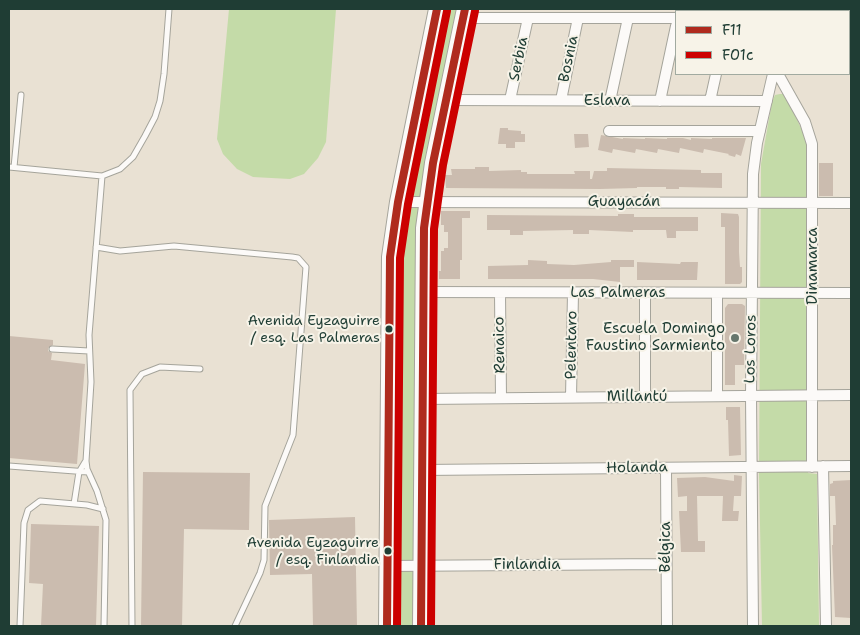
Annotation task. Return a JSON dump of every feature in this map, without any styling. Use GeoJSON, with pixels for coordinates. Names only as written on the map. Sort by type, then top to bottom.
{"type":"FeatureCollection","features":[{"type":"Feature","properties":{"kind":"main road"},"geometry":{"type":"LineString","coordinates":[[387,626],[390,257],[398,202],[436,9]]}},
{"type":"Feature","properties":{"kind":"main road"},"geometry":{"type":"LineString","coordinates":[[421,626],[423,292],[427,201],[464,13]]}},
{"type":"Feature","properties":{"kind":"street"},"geometry":{"type":"LineString","coordinates":[[464,13],[528,18],[675,18]]}},
{"type":"Feature","properties":{"kind":"street","name":"Serbia"},"geometry":{"type":"LineString","coordinates":[[510,100],[528,18]]}},
{"type":"Feature","properties":{"kind":"street","name":"Bosnia"},"geometry":{"type":"LineString","coordinates":[[561,100],[578,18]]}},
{"type":"Feature","properties":{"kind":"street"},"geometry":{"type":"LineString","coordinates":[[610,101],[628,18]]}},
{"type":"Feature","properties":{"kind":"street"},"geometry":{"type":"LineString","coordinates":[[660,101],[675,31]]}},
{"type":"Feature","properties":{"kind":"street"},"geometry":{"type":"LineString","coordinates":[[710,101],[716,75]]}},
{"type":"Feature","properties":{"kind":"street","name":"Los Loros"},"geometry":{"type":"LineString","coordinates":[[753,626],[751,396],[754,165],[773,75]]}},
{"type":"Feature","properties":{"kind":"street","name":"Dinamarca"},"geometry":{"type":"LineString","coordinates":[[779,75],[805,122],[813,150],[812,466]]}},
{"type":"Feature","properties":{"kind":"street","name":"Eslava"},"geometry":{"type":"LineString","coordinates":[[446,100],[767,101]]}},
{"type":"Feature","properties":{"kind":"street"},"geometry":{"type":"LineString","coordinates":[[609,131],[760,131]]}},
{"type":"Feature","properties":{"kind":"street","name":"Guayacán"},"geometry":{"type":"LineString","coordinates":[[398,202],[851,203]]}},
{"type":"Feature","properties":{"kind":"street","name":"Las Palmeras"},"geometry":{"type":"LineString","coordinates":[[423,292],[851,293]]}},
{"type":"Feature","properties":{"kind":"street","name":"Renaico"},"geometry":{"type":"LineString","coordinates":[[500,292],[501,398]]}},
{"type":"Feature","properties":{"kind":"street","name":"Pelentaro"},"geometry":{"type":"LineString","coordinates":[[571,397],[573,293]]}},
{"type":"Feature","properties":{"kind":"street"},"geometry":{"type":"LineString","coordinates":[[645,293],[645,397]]}},
{"type":"Feature","properties":{"kind":"street"},"geometry":{"type":"LineString","coordinates":[[716,396],[717,293]]}},
{"type":"Feature","properties":{"kind":"street","name":"Millantú"},"geometry":{"type":"LineString","coordinates":[[423,398],[851,395]]}},
{"type":"Feature","properties":{"kind":"street"},"geometry":{"type":"LineString","coordinates":[[823,466],[826,626]]}},
{"type":"Feature","properties":{"kind":"street","name":"Holanda"},"geometry":{"type":"LineString","coordinates":[[422,470],[851,466]]}},
{"type":"Feature","properties":{"kind":"street","name":"Bélgica"},"geometry":{"type":"LineString","coordinates":[[666,468],[666,626]]}},
{"type":"Feature","properties":{"kind":"street","name":"Finlandia"},"geometry":{"type":"LineString","coordinates":[[387,566],[666,564]]}},
{"type":"Feature","properties":{"kind":"lane"},"geometry":{"type":"LineString","coordinates":[[21,95],[12,167],[102,176],[120,169],[132,157],[155,117],[164,74],[169,9]]}},
{"type":"Feature","properties":{"kind":"lane"},"geometry":{"type":"LineString","coordinates":[[102,176],[89,335],[91,382],[86,460],[88,472],[97,491],[106,520],[104,626]]}},
{"type":"Feature","properties":{"kind":"lane"},"geometry":{"type":"LineString","coordinates":[[96,247],[120,251],[174,246],[282,256],[298,258],[306,267],[293,435],[265,506],[264,560],[260,573],[235,626]]}},
{"type":"Feature","properties":{"kind":"lane"},"geometry":{"type":"LineString","coordinates":[[52,349],[89,351]]}},
{"type":"Feature","properties":{"kind":"lane"},"geometry":{"type":"LineString","coordinates":[[132,626],[130,390],[142,374],[160,367],[200,369]]}},
{"type":"Feature","properties":{"kind":"lane"},"geometry":{"type":"LineString","coordinates":[[74,504],[79,472],[86,460]]}},
{"type":"Feature","properties":{"kind":"lane"},"geometry":{"type":"LineString","coordinates":[[9,466],[88,472]]}},
{"type":"Feature","properties":{"kind":"lane"},"geometry":{"type":"LineString","coordinates":[[20,626],[24,523],[26,514],[40,501],[103,509]]}},
{"type":"Feature","properties":{"kind":"green space"},"geometry":{"type":"Polygon","coordinates":[[[229,9],[336,9],[326,142],[318,158],[304,174],[290,179],[253,177],[237,169],[223,154],[217,139],[229,9]]]}},
{"type":"Feature","properties":{"kind":"green space"},"geometry":{"type":"Polygon","coordinates":[[[441,9],[461,9],[425,184],[418,626],[393,626],[396,255],[441,9]]]}},
{"type":"Feature","properties":{"kind":"green space"},"geometry":{"type":"Polygon","coordinates":[[[785,94],[807,141],[808,473],[817,474],[819,626],[762,626],[759,474],[761,164],[772,102],[775,95],[785,94]]]}},
{"type":"Feature","properties":{"kind":"building"},"geometry":{"type":"Polygon","coordinates":[[[500,128],[521,131],[521,134],[525,134],[525,142],[515,142],[515,148],[506,148],[506,144],[498,144],[500,128]]]}},
{"type":"Feature","properties":{"kind":"building"},"geometry":{"type":"Polygon","coordinates":[[[574,134],[588,134],[589,147],[575,148],[574,134]]]}},
{"type":"Feature","properties":{"kind":"building"},"geometry":{"type":"Polygon","coordinates":[[[601,135],[623,139],[683,138],[691,140],[691,138],[746,138],[741,156],[736,154],[735,157],[704,149],[703,153],[680,148],[679,153],[658,149],[657,153],[636,149],[635,153],[613,149],[612,153],[598,150],[601,135]]]}},
{"type":"Feature","properties":{"kind":"building"},"geometry":{"type":"Polygon","coordinates":[[[819,163],[833,163],[833,196],[819,196],[819,163]]]}},
{"type":"Feature","properties":{"kind":"building"},"geometry":{"type":"Polygon","coordinates":[[[475,167],[489,167],[489,171],[521,170],[521,172],[527,172],[527,174],[575,174],[574,171],[590,171],[590,179],[592,179],[594,171],[607,171],[607,168],[701,170],[701,173],[722,173],[722,188],[446,188],[445,175],[452,175],[451,169],[475,169],[475,167]]]}},
{"type":"Feature","properties":{"kind":"building"},"geometry":{"type":"Polygon","coordinates":[[[441,211],[470,211],[470,218],[462,218],[460,279],[439,279],[441,251],[444,251],[444,248],[448,248],[448,232],[444,232],[444,225],[441,225],[441,211]]]}},
{"type":"Feature","properties":{"kind":"building"},"geometry":{"type":"Polygon","coordinates":[[[721,213],[738,214],[739,217],[739,252],[740,267],[742,267],[742,282],[740,284],[725,284],[725,227],[721,227],[721,213]]]}},
{"type":"Feature","properties":{"kind":"building"},"geometry":{"type":"Polygon","coordinates":[[[618,214],[634,214],[634,217],[698,217],[698,231],[676,231],[676,238],[667,238],[666,230],[633,230],[633,232],[589,230],[589,234],[573,234],[573,230],[523,231],[523,235],[510,235],[510,230],[487,230],[487,215],[618,216],[618,214]]]}},
{"type":"Feature","properties":{"kind":"building"},"geometry":{"type":"Polygon","coordinates":[[[528,260],[547,261],[547,264],[574,265],[611,262],[611,260],[634,260],[634,267],[620,267],[620,282],[593,279],[488,279],[488,266],[528,265],[528,260]]]}},
{"type":"Feature","properties":{"kind":"building"},"geometry":{"type":"Polygon","coordinates":[[[637,262],[680,264],[681,262],[698,262],[697,280],[637,280],[637,262]]]}},
{"type":"Feature","properties":{"kind":"building"},"geometry":{"type":"Polygon","coordinates":[[[728,304],[742,304],[745,306],[744,365],[735,365],[735,385],[725,385],[725,308],[728,304]]]}},
{"type":"Feature","properties":{"kind":"building"},"geometry":{"type":"Polygon","coordinates":[[[9,336],[53,340],[53,345],[48,348],[48,351],[52,353],[51,360],[85,364],[77,464],[9,458],[9,336]]]}},
{"type":"Feature","properties":{"kind":"building"},"geometry":{"type":"Polygon","coordinates":[[[726,407],[740,407],[741,455],[729,456],[726,407]]]}},
{"type":"Feature","properties":{"kind":"building"},"geometry":{"type":"Polygon","coordinates":[[[143,472],[250,473],[249,530],[184,529],[182,626],[141,626],[143,472]]]}},
{"type":"Feature","properties":{"kind":"building"},"geometry":{"type":"Polygon","coordinates":[[[734,475],[742,476],[741,496],[734,496],[733,511],[739,511],[738,521],[722,521],[723,496],[697,496],[698,541],[705,541],[705,552],[681,552],[679,511],[687,511],[687,496],[678,497],[677,478],[705,477],[734,481],[734,475]]]}},
{"type":"Feature","properties":{"kind":"building"},"geometry":{"type":"Polygon","coordinates":[[[851,480],[851,618],[835,617],[832,545],[833,525],[836,525],[835,496],[830,496],[830,484],[833,481],[851,480]]]}},
{"type":"Feature","properties":{"kind":"building"},"geometry":{"type":"Polygon","coordinates":[[[355,517],[357,626],[313,626],[312,574],[270,575],[269,520],[355,517]]]}},
{"type":"Feature","properties":{"kind":"building"},"geometry":{"type":"Polygon","coordinates":[[[31,524],[99,526],[96,626],[41,626],[43,584],[29,583],[31,524]]]}},
{"type":"Feature","properties":{"kind":"transit line","name":"F11"},"geometry":{"type":"LineString","coordinates":[[387,626],[390,257],[398,202],[437,9]]}},
{"type":"Feature","properties":{"kind":"transit line","name":"F11"},"geometry":{"type":"LineString","coordinates":[[421,626],[424,228],[433,163],[465,9]]}},
{"type":"Feature","properties":{"kind":"transit line","name":"F01c"},"geometry":{"type":"LineString","coordinates":[[397,626],[400,258],[408,204],[447,11]]}},
{"type":"Feature","properties":{"kind":"transit line","name":"F01c"},"geometry":{"type":"LineString","coordinates":[[431,626],[434,229],[443,165],[475,11]]}},
{"type":"Feature","properties":{"kind":"place","name":"Avenida Eyzaguirre / esq. Las Palmeras"},"geometry":{"type":"Point","coordinates":[389,329]}},
{"type":"Feature","properties":{"kind":"place","name":"Escuela Domingo Faustino Sarmiento"},"geometry":{"type":"Point","coordinates":[735,338]}},
{"type":"Feature","properties":{"kind":"place","name":"Avenida Eyzaguirre / esq. Finlandia"},"geometry":{"type":"Point","coordinates":[388,551]}}]}
